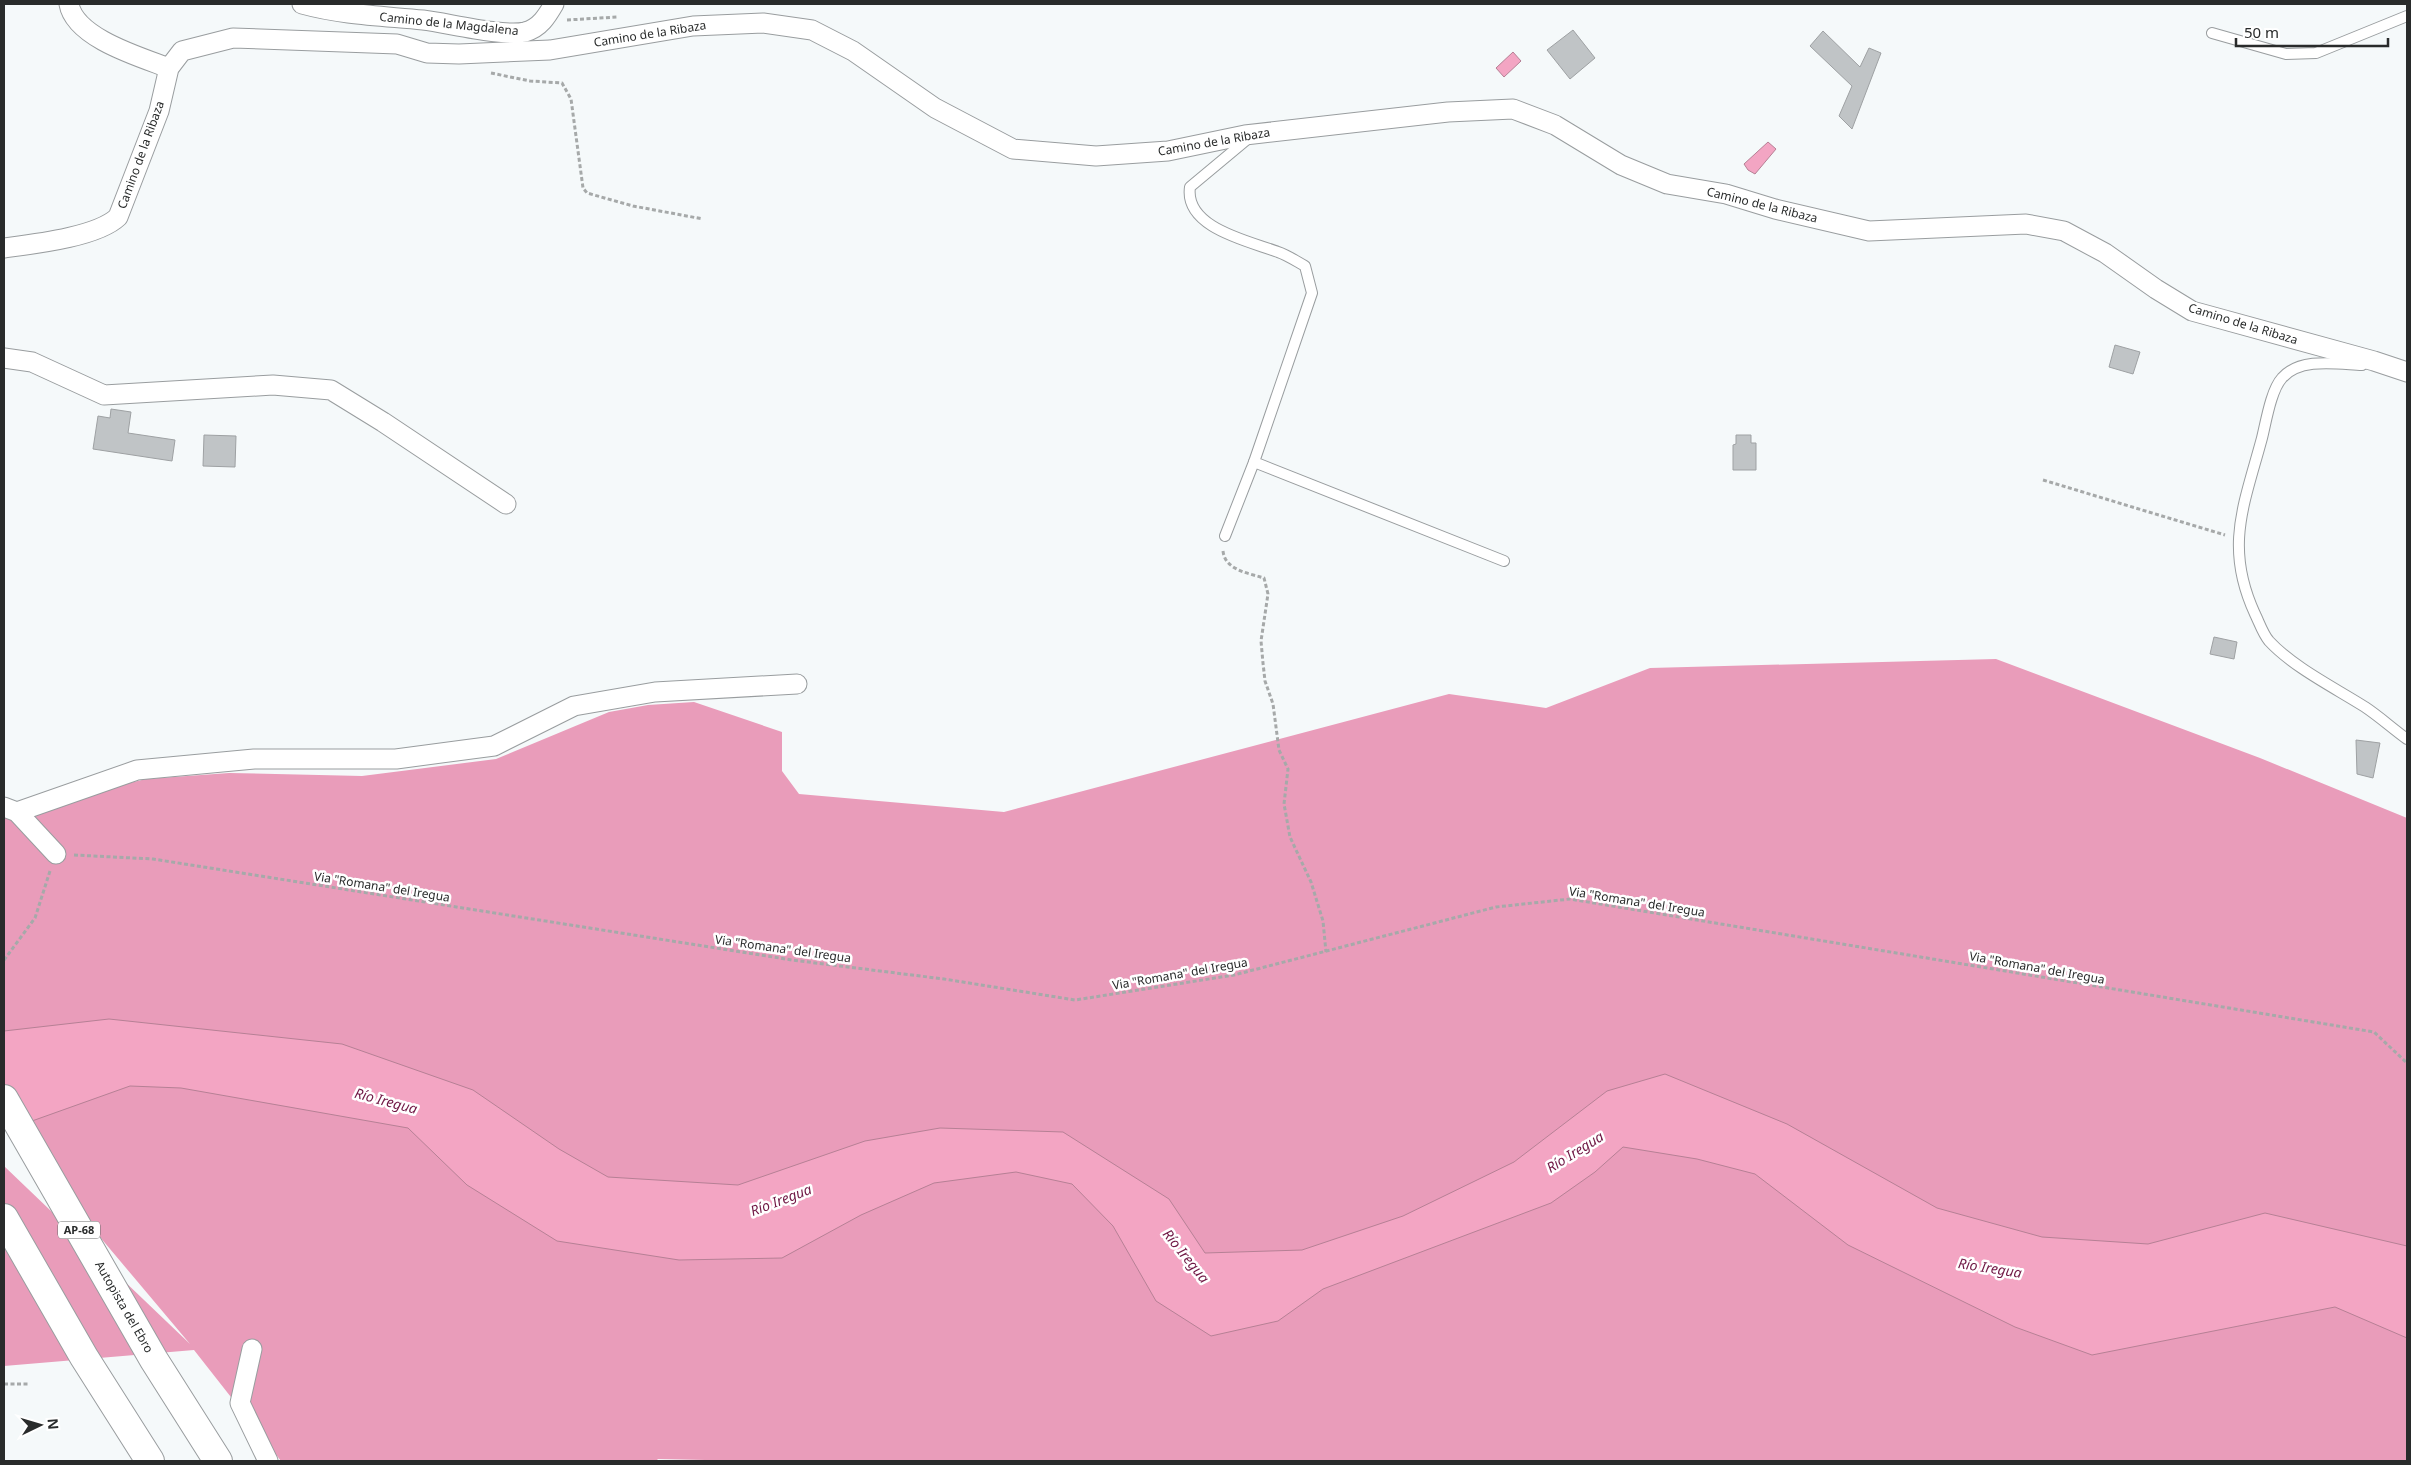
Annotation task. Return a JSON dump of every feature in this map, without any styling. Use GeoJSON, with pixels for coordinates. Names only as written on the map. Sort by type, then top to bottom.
{"type":"FeatureCollection","features":[{"type":"Feature","properties":{"kind":"highway","name":"Autopista del Ebro"},"geometry":{"type":"LineString","coordinates":[[4,1099],[154,1360],[218,1461]]}},
{"type":"Feature","properties":{"kind":"highway"},"geometry":{"type":"LineString","coordinates":[[4,1218],[84,1357],[150,1461]]}},
{"type":"Feature","properties":{"kind":"street"},"geometry":{"type":"LineString","coordinates":[[69,4],[70,14],[90,33],[124,51],[169,68]]}},
{"type":"Feature","properties":{"kind":"street","name":"Camino de la Magdalena"},"geometry":{"type":"LineString","coordinates":[[302,4],[326,10],[375,17],[423,20],[502,31],[525,32],[545,20],[554,4]]}},
{"type":"Feature","properties":{"kind":"street","name":"Camino de la Ribaza"},"geometry":{"type":"LineString","coordinates":[[4,248],[109,226],[118,217],[158,111],[169,68],[182,51],[233,38],[397,44],[426,53],[459,54],[550,50],[693,26],[763,23],[812,30],[820,34],[853,51],[936,108],[1014,149],[1096,156],[1168,151],[1255,134],[1448,112],[1513,109],[1555,125],[1621,165],[1667,184],[1726,194],[1775,209],[1869,230],[2026,224],[2064,231],[2105,253],[2156,289],[2192,310],[2399,369]]}},
{"type":"Feature","properties":{"kind":"street"},"geometry":{"type":"LineString","coordinates":[[4,358],[32,362],[104,395],[273,385],[331,390],[383,422],[506,504]]}},
{"type":"Feature","properties":{"kind":"street"},"geometry":{"type":"LineString","coordinates":[[56,854],[10,809],[137,770],[254,759],[396,759],[494,746],[574,706],[655,692],[797,684]]}},
{"type":"Feature","properties":{"kind":"street"},"geometry":{"type":"LineString","coordinates":[[252,1349],[240,1403],[268,1461]]}},
{"type":"Feature","properties":{"kind":"lane"},"geometry":{"type":"LineString","coordinates":[[2212,33],[2286,54],[2316,53],[2407,16]]}},
{"type":"Feature","properties":{"kind":"lane"},"geometry":{"type":"LineString","coordinates":[[1225,536],[1254,462],[1312,293],[1305,266],[1280,252],[1224,234],[1196,211],[1189,196],[1190,186],[1255,134]]}},
{"type":"Feature","properties":{"kind":"lane"},"geometry":{"type":"LineString","coordinates":[[2399,369],[2323,363],[2299,367],[2282,378],[2272,400],[2239,525],[2237,548],[2246,593],[2268,640],[2303,669],[2368,709],[2407,739]]}},
{"type":"Feature","properties":{"kind":"lane"},"geometry":{"type":"LineString","coordinates":[[1254,462],[1504,561]]}},
{"type":"Feature","properties":{"kind":"path"},"geometry":{"type":"LineString","coordinates":[[483,71],[508,78],[552,81],[566,87],[570,99],[583,188],[587,192],[633,206],[703,219]]}},
{"type":"Feature","properties":{"kind":"path"},"geometry":{"type":"LineString","coordinates":[[2043,480],[2238,538]]}},
{"type":"Feature","properties":{"kind":"path"},"geometry":{"type":"LineString","coordinates":[[1225,536],[1224,557],[1231,567],[1264,578],[1268,594],[1261,641],[1262,663],[1265,682],[1273,704],[1279,750],[1288,769],[1284,804],[1290,837],[1311,882],[1323,921],[1326,952]]}},
{"type":"Feature","properties":{"kind":"path"},"geometry":{"type":"LineString","coordinates":[[4,960],[35,918],[56,854]]}},
{"type":"Feature","properties":{"kind":"path","name":"Via \"Romana\" del Iregua"},"geometry":{"type":"LineString","coordinates":[[56,854],[153,860],[792,960],[944,979],[1075,1000],[1234,976],[1496,907],[1570,899],[2374,1032],[2407,1063]]}},
{"type":"Feature","properties":{"kind":"path"},"geometry":{"type":"LineString","coordinates":[[4,1384],[29,1384]]}},
{"type":"Feature","properties":{"kind":"shaded area"},"geometry":{"type":"Polygon","coordinates":[[[1996,659],[2260,758],[2407,818],[2407,1461],[753,1461],[658,1459],[656,1461],[281,1461],[194,1350],[4,1366],[4,1166],[190,1344],[4,1123],[4,813],[146,779],[229,773],[362,776],[496,759],[609,712],[648,705],[694,702],[782,732],[782,771],[799,794],[1004,812],[1449,694],[1546,708],[1650,668],[1996,659]]]}},
{"type":"Feature","properties":{"kind":"water"},"geometry":{"type":"Polygon","coordinates":[[[1513,52],[1521,61],[1504,77],[1496,68],[1513,52]]]}},
{"type":"Feature","properties":{"kind":"water"},"geometry":{"type":"Polygon","coordinates":[[[1768,142],[1776,149],[1755,174],[1748,170],[1744,164],[1768,142]]]}},
{"type":"Feature","properties":{"kind":"water","name":"Río Iregua"},"geometry":{"type":"Polygon","coordinates":[[[109,1019],[342,1044],[473,1090],[559,1149],[608,1177],[738,1185],[865,1141],[940,1128],[1063,1132],[1169,1199],[1205,1253],[1302,1250],[1403,1216],[1514,1162],[1607,1091],[1665,1074],[1787,1124],[1937,1208],[2042,1237],[2148,1244],[2265,1213],[2407,1246],[2407,1338],[2335,1307],[2092,1355],[2015,1327],[1848,1245],[1755,1174],[1697,1159],[1623,1147],[1595,1172],[1551,1203],[1323,1289],[1278,1321],[1211,1336],[1156,1301],[1113,1226],[1072,1184],[1016,1172],[934,1183],[861,1215],[782,1258],[679,1260],[557,1241],[467,1185],[408,1128],[181,1088],[130,1086],[4,1131],[4,1031],[109,1019]]]}},
{"type":"Feature","properties":{"kind":"building"},"geometry":{"type":"Polygon","coordinates":[[[1573,30],[1595,58],[1570,79],[1547,50],[1573,30]]]}},
{"type":"Feature","properties":{"kind":"building"},"geometry":{"type":"Polygon","coordinates":[[[1823,31],[1860,67],[1869,48],[1881,53],[1852,129],[1839,116],[1852,86],[1810,46],[1823,31]]]}},
{"type":"Feature","properties":{"kind":"building"},"geometry":{"type":"Polygon","coordinates":[[[2115,345],[2140,352],[2133,374],[2109,367],[2115,345]]]}},
{"type":"Feature","properties":{"kind":"building"},"geometry":{"type":"Polygon","coordinates":[[[111,409],[131,412],[128,433],[175,440],[172,461],[93,449],[98,416],[110,418],[111,409]]]}},
{"type":"Feature","properties":{"kind":"building"},"geometry":{"type":"Polygon","coordinates":[[[204,435],[236,436],[235,467],[203,466],[204,435]]]}},
{"type":"Feature","properties":{"kind":"building"},"geometry":{"type":"Polygon","coordinates":[[[1736,435],[1751,435],[1751,443],[1756,443],[1756,470],[1733,470],[1733,445],[1736,444],[1736,435]]]}},
{"type":"Feature","properties":{"kind":"building"},"geometry":{"type":"Polygon","coordinates":[[[2214,637],[2237,642],[2234,659],[2210,654],[2214,637]]]}},
{"type":"Feature","properties":{"kind":"building"},"geometry":{"type":"Polygon","coordinates":[[[2356,740],[2380,743],[2373,778],[2357,774],[2356,740]]]}}]}
